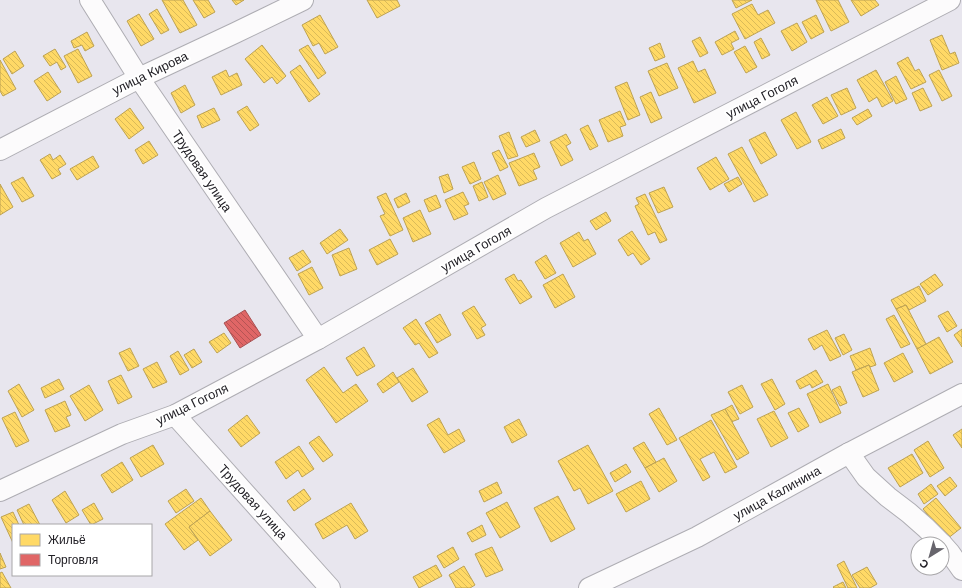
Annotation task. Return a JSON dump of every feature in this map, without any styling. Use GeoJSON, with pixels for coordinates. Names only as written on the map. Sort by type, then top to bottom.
{"type":"FeatureCollection","features":[{"type":"Feature","properties":{"kind":"street","name":"Трудовая улица"},"geometry":{"type":"LineString","coordinates":[[90,0],[139,78],[318,339]]}},
{"type":"Feature","properties":{"kind":"street","name":"улица Кирова"},"geometry":{"type":"LineString","coordinates":[[0,150],[139,78],[303,0]]}},
{"type":"Feature","properties":{"kind":"street","name":"улица Гоголя"},"geometry":{"type":"LineString","coordinates":[[0,491],[122,434],[175,415],[318,339],[546,208],[950,0]]}},
{"type":"Feature","properties":{"kind":"street","name":"улица Калинина"},"geometry":{"type":"LineString","coordinates":[[589,588],[698,537],[849,453],[962,394]]}},
{"type":"Feature","properties":{"kind":"street","name":"Трудовая улица"},"geometry":{"type":"LineString","coordinates":[[175,415],[330,588]]}},
{"type":"Feature","properties":{"kind":"street"},"geometry":{"type":"LineString","coordinates":[[849,453],[866,478],[910,513],[934,536]]}},
{"type":"Feature","properties":{"kind":"street"},"geometry":{"type":"LineString","coordinates":[[950,553],[962,570]]}},
{"type":"Feature","properties":{"kind":"building: Жильё"},"geometry":{"type":"Polygon","coordinates":[[[162,0],[183,0],[197,25],[180,33],[162,0]]]}},
{"type":"Feature","properties":{"kind":"building: Жильё"},"geometry":{"type":"Polygon","coordinates":[[[193,0],[208,0],[215,12],[204,18],[193,0]]]}},
{"type":"Feature","properties":{"kind":"building: Жильё"},"geometry":{"type":"Polygon","coordinates":[[[232,0],[244,0],[236,5],[232,0]]]}},
{"type":"Feature","properties":{"kind":"building: Жильё"},"geometry":{"type":"Polygon","coordinates":[[[367,0],[397,0],[400,6],[377,18],[367,0]]]}},
{"type":"Feature","properties":{"kind":"building: Жильё"},"geometry":{"type":"Polygon","coordinates":[[[732,0],[752,0],[736,8],[732,0]]]}},
{"type":"Feature","properties":{"kind":"building: Жильё"},"geometry":{"type":"Polygon","coordinates":[[[816,0],[838,0],[849,22],[831,31],[816,0]]]}},
{"type":"Feature","properties":{"kind":"building: Жильё"},"geometry":{"type":"Polygon","coordinates":[[[851,0],[875,0],[879,5],[861,16],[851,0]]]}},
{"type":"Feature","properties":{"kind":"building: Жильё"},"geometry":{"type":"Polygon","coordinates":[[[752,4],[758,15],[768,10],[775,23],[745,39],[732,14],[752,4]]]}},
{"type":"Feature","properties":{"kind":"building: Жильё"},"geometry":{"type":"Polygon","coordinates":[[[157,9],[169,30],[161,34],[149,14],[157,9]]]}},
{"type":"Feature","properties":{"kind":"building: Жильё"},"geometry":{"type":"Polygon","coordinates":[[[139,14],[154,39],[141,46],[127,21],[139,14]]]}},
{"type":"Feature","properties":{"kind":"building: Жильё"},"geometry":{"type":"Polygon","coordinates":[[[320,15],[338,47],[325,54],[319,43],[313,46],[302,25],[320,15]]]}},
{"type":"Feature","properties":{"kind":"building: Жильё"},"geometry":{"type":"Polygon","coordinates":[[[816,15],[824,32],[811,39],[802,22],[816,15]]]}},
{"type":"Feature","properties":{"kind":"building: Жильё"},"geometry":{"type":"Polygon","coordinates":[[[797,23],[807,42],[792,51],[781,31],[797,23]]]}},
{"type":"Feature","properties":{"kind":"building: Жильё"},"geometry":{"type":"Polygon","coordinates":[[[735,31],[739,39],[731,43],[734,49],[722,55],[715,42],[735,31]]]}},
{"type":"Feature","properties":{"kind":"building: Жильё"},"geometry":{"type":"Polygon","coordinates":[[[87,32],[94,46],[85,51],[82,45],[74,48],[71,41],[87,32]]]}},
{"type":"Feature","properties":{"kind":"building: Жильё"},"geometry":{"type":"Polygon","coordinates":[[[942,35],[950,54],[955,52],[959,63],[942,70],[930,40],[942,35]]]}},
{"type":"Feature","properties":{"kind":"building: Жильё"},"geometry":{"type":"Polygon","coordinates":[[[700,37],[708,53],[700,57],[692,41],[700,37]]]}},
{"type":"Feature","properties":{"kind":"building: Жильё"},"geometry":{"type":"Polygon","coordinates":[[[761,38],[770,55],[762,59],[754,42],[761,38]]]}},
{"type":"Feature","properties":{"kind":"building: Жильё"},"geometry":{"type":"Polygon","coordinates":[[[660,43],[665,57],[655,61],[649,48],[660,43]]]}},
{"type":"Feature","properties":{"kind":"building: Жильё"},"geometry":{"type":"Polygon","coordinates":[[[262,45],[286,76],[277,84],[272,77],[264,83],[245,59],[262,45]]]}},
{"type":"Feature","properties":{"kind":"building: Жильё"},"geometry":{"type":"Polygon","coordinates":[[[308,45],[326,73],[318,79],[299,50],[308,45]]]}},
{"type":"Feature","properties":{"kind":"building: Жильё"},"geometry":{"type":"Polygon","coordinates":[[[745,46],[757,67],[746,73],[734,52],[745,46]]]}},
{"type":"Feature","properties":{"kind":"building: Жильё"},"geometry":{"type":"Polygon","coordinates":[[[55,49],[66,67],[61,70],[57,62],[50,66],[43,56],[55,49]]]}},
{"type":"Feature","properties":{"kind":"building: Жильё"},"geometry":{"type":"Polygon","coordinates":[[[78,49],[92,76],[78,83],[64,56],[78,49]]]}},
{"type":"Feature","properties":{"kind":"building: Жильё"},"geometry":{"type":"Polygon","coordinates":[[[15,51],[24,66],[12,74],[3,59],[15,51]]]}},
{"type":"Feature","properties":{"kind":"building: Жильё"},"geometry":{"type":"Polygon","coordinates":[[[908,57],[915,71],[919,69],[926,82],[911,89],[897,63],[908,57]]]}},
{"type":"Feature","properties":{"kind":"building: Жильё"},"geometry":{"type":"Polygon","coordinates":[[[0,60],[16,89],[3,96],[0,91],[0,60]]]}},
{"type":"Feature","properties":{"kind":"building: Жильё"},"geometry":{"type":"Polygon","coordinates":[[[693,61],[698,72],[705,69],[716,93],[694,103],[678,68],[693,61]]]}},
{"type":"Feature","properties":{"kind":"building: Жильё"},"geometry":{"type":"Polygon","coordinates":[[[667,63],[678,88],[659,96],[648,71],[667,63]]]}},
{"type":"Feature","properties":{"kind":"building: Жильё"},"geometry":{"type":"Polygon","coordinates":[[[300,65],[320,94],[309,102],[290,72],[300,65]]]}},
{"type":"Feature","properties":{"kind":"building: Жильё"},"geometry":{"type":"Polygon","coordinates":[[[226,70],[229,77],[237,73],[242,85],[221,95],[212,77],[226,70]]]}},
{"type":"Feature","properties":{"kind":"building: Жильё"},"geometry":{"type":"Polygon","coordinates":[[[876,70],[893,101],[882,107],[877,97],[869,102],[857,80],[876,70]]]}},
{"type":"Feature","properties":{"kind":"building: Жильё"},"geometry":{"type":"Polygon","coordinates":[[[939,70],[952,96],[942,101],[929,75],[939,70]]]}},
{"type":"Feature","properties":{"kind":"building: Жильё"},"geometry":{"type":"Polygon","coordinates":[[[48,72],[61,92],[47,101],[34,81],[48,72]]]}},
{"type":"Feature","properties":{"kind":"building: Жильё"},"geometry":{"type":"Polygon","coordinates":[[[896,76],[907,99],[896,104],[885,82],[896,76]]]}},
{"type":"Feature","properties":{"kind":"building: Жильё"},"geometry":{"type":"Polygon","coordinates":[[[627,82],[640,115],[628,120],[615,87],[627,82]]]}},
{"type":"Feature","properties":{"kind":"building: Жильё"},"geometry":{"type":"Polygon","coordinates":[[[185,85],[195,105],[181,113],[171,93],[185,85]]]}},
{"type":"Feature","properties":{"kind":"building: Жильё"},"geometry":{"type":"Polygon","coordinates":[[[847,88],[856,108],[841,115],[831,95],[847,88]]]}},
{"type":"Feature","properties":{"kind":"building: Жильё"},"geometry":{"type":"Polygon","coordinates":[[[923,88],[932,106],[920,111],[912,93],[923,88]]]}},
{"type":"Feature","properties":{"kind":"building: Жильё"},"geometry":{"type":"Polygon","coordinates":[[[651,92],[662,118],[651,123],[640,97],[651,92]]]}},
{"type":"Feature","properties":{"kind":"building: Жильё"},"geometry":{"type":"Polygon","coordinates":[[[827,97],[838,116],[823,124],[812,105],[827,97]]]}},
{"type":"Feature","properties":{"kind":"building: Жильё"},"geometry":{"type":"Polygon","coordinates":[[[247,106],[259,125],[250,131],[237,112],[247,106]]]}},
{"type":"Feature","properties":{"kind":"building: Жильё"},"geometry":{"type":"Polygon","coordinates":[[[130,108],[144,128],[129,139],[115,119],[130,108]]]}},
{"type":"Feature","properties":{"kind":"building: Жильё"},"geometry":{"type":"Polygon","coordinates":[[[214,108],[220,120],[202,128],[197,116],[214,108]]]}},
{"type":"Feature","properties":{"kind":"building: Жильё"},"geometry":{"type":"Polygon","coordinates":[[[868,109],[872,116],[857,125],[852,118],[868,109]]]}},
{"type":"Feature","properties":{"kind":"building: Жильё"},"geometry":{"type":"Polygon","coordinates":[[[620,111],[626,125],[620,127],[623,136],[608,142],[599,120],[620,111]]]}},
{"type":"Feature","properties":{"kind":"building: Жильё"},"geometry":{"type":"Polygon","coordinates":[[[796,112],[811,142],[797,149],[781,120],[796,112]]]}},
{"type":"Feature","properties":{"kind":"building: Жильё"},"geometry":{"type":"Polygon","coordinates":[[[588,125],[598,146],[590,150],[580,129],[588,125]]]}},
{"type":"Feature","properties":{"kind":"building: Жильё"},"geometry":{"type":"Polygon","coordinates":[[[841,129],[845,138],[822,149],[818,140],[841,129]]]}},
{"type":"Feature","properties":{"kind":"building: Жильё"},"geometry":{"type":"Polygon","coordinates":[[[535,130],[540,141],[526,147],[521,137],[535,130]]]}},
{"type":"Feature","properties":{"kind":"building: Жильё"},"geometry":{"type":"Polygon","coordinates":[[[509,132],[518,156],[508,159],[499,136],[509,132]]]}},
{"type":"Feature","properties":{"kind":"building: Жильё"},"geometry":{"type":"Polygon","coordinates":[[[765,132],[777,155],[761,164],[749,140],[765,132]]]}},
{"type":"Feature","properties":{"kind":"building: Жильё"},"geometry":{"type":"Polygon","coordinates":[[[566,134],[571,143],[566,146],[573,160],[561,166],[550,142],[566,134]]]}},
{"type":"Feature","properties":{"kind":"building: Жильё"},"geometry":{"type":"Polygon","coordinates":[[[149,141],[158,155],[143,164],[135,150],[149,141]]]}},
{"type":"Feature","properties":{"kind":"building: Жильё"},"geometry":{"type":"Polygon","coordinates":[[[742,147],[768,195],[754,202],[728,154],[742,147]]]}},
{"type":"Feature","properties":{"kind":"building: Жильё"},"geometry":{"type":"Polygon","coordinates":[[[499,150],[508,167],[500,171],[492,153],[499,150]]]}},
{"type":"Feature","properties":{"kind":"building: Жильё"},"geometry":{"type":"Polygon","coordinates":[[[534,153],[540,167],[533,170],[537,179],[519,186],[509,163],[534,153]]]}},
{"type":"Feature","properties":{"kind":"building: Жильё"},"geometry":{"type":"Polygon","coordinates":[[[50,154],[53,160],[60,155],[66,164],[58,169],[61,174],[52,179],[40,160],[50,154]]]}},
{"type":"Feature","properties":{"kind":"building: Жильё"},"geometry":{"type":"Polygon","coordinates":[[[93,156],[99,167],[77,180],[70,169],[93,156]]]}},
{"type":"Feature","properties":{"kind":"building: Жильё"},"geometry":{"type":"Polygon","coordinates":[[[716,157],[729,179],[710,190],[697,168],[716,157]]]}},
{"type":"Feature","properties":{"kind":"building: Жильё"},"geometry":{"type":"Polygon","coordinates":[[[474,162],[481,179],[470,184],[462,167],[474,162]]]}},
{"type":"Feature","properties":{"kind":"building: Жильё"},"geometry":{"type":"Polygon","coordinates":[[[448,174],[453,189],[444,193],[439,177],[448,174]]]}},
{"type":"Feature","properties":{"kind":"building: Жильё"},"geometry":{"type":"Polygon","coordinates":[[[498,175],[506,194],[493,200],[484,182],[498,175]]]}},
{"type":"Feature","properties":{"kind":"building: Жильё"},"geometry":{"type":"Polygon","coordinates":[[[23,177],[34,196],[22,202],[11,183],[23,177]]]}},
{"type":"Feature","properties":{"kind":"building: Жильё"},"geometry":{"type":"Polygon","coordinates":[[[738,177],[742,184],[729,192],[724,184],[738,177]]]}},
{"type":"Feature","properties":{"kind":"building: Жильё"},"geometry":{"type":"Polygon","coordinates":[[[482,182],[488,197],[479,201],[473,186],[482,182]]]}},
{"type":"Feature","properties":{"kind":"building: Жильё"},"geometry":{"type":"Polygon","coordinates":[[[0,184],[13,207],[0,215],[0,184]]]}},
{"type":"Feature","properties":{"kind":"building: Жильё"},"geometry":{"type":"Polygon","coordinates":[[[664,187],[673,207],[658,213],[649,193],[664,187]]]}},
{"type":"Feature","properties":{"kind":"building: Жильё"},"geometry":{"type":"Polygon","coordinates":[[[463,192],[469,204],[464,206],[468,214],[454,220],[445,200],[463,192]]]}},
{"type":"Feature","properties":{"kind":"building: Жильё"},"geometry":{"type":"Polygon","coordinates":[[[386,193],[403,230],[390,236],[380,216],[385,214],[377,197],[386,193]]]}},
{"type":"Feature","properties":{"kind":"building: Жильё"},"geometry":{"type":"Polygon","coordinates":[[[406,193],[410,202],[398,208],[394,199],[406,193]]]}},
{"type":"Feature","properties":{"kind":"building: Жильё"},"geometry":{"type":"Polygon","coordinates":[[[645,194],[667,240],[660,243],[655,232],[648,235],[635,206],[639,204],[636,198],[645,194]]]}},
{"type":"Feature","properties":{"kind":"building: Жильё"},"geometry":{"type":"Polygon","coordinates":[[[436,195],[441,207],[429,212],[424,200],[436,195]]]}},
{"type":"Feature","properties":{"kind":"building: Жильё"},"geometry":{"type":"Polygon","coordinates":[[[420,210],[431,234],[413,242],[403,218],[420,210]]]}},
{"type":"Feature","properties":{"kind":"building: Жильё"},"geometry":{"type":"Polygon","coordinates":[[[606,212],[611,221],[596,230],[590,221],[606,212]]]}},
{"type":"Feature","properties":{"kind":"building: Жильё"},"geometry":{"type":"Polygon","coordinates":[[[340,229],[348,240],[327,254],[320,243],[340,229]]]}},
{"type":"Feature","properties":{"kind":"building: Жильё"},"geometry":{"type":"Polygon","coordinates":[[[632,231],[650,259],[641,265],[633,253],[628,256],[618,240],[632,231]]]}},
{"type":"Feature","properties":{"kind":"building: Жильё"},"geometry":{"type":"Polygon","coordinates":[[[579,232],[584,241],[588,239],[596,254],[573,267],[560,243],[579,232]]]}},
{"type":"Feature","properties":{"kind":"building: Жильё"},"geometry":{"type":"Polygon","coordinates":[[[390,239],[398,254],[377,265],[369,250],[390,239]]]}},
{"type":"Feature","properties":{"kind":"building: Жильё"},"geometry":{"type":"Polygon","coordinates":[[[349,248],[357,269],[340,276],[332,255],[349,248]]]}},
{"type":"Feature","properties":{"kind":"building: Жильё"},"geometry":{"type":"Polygon","coordinates":[[[303,250],[311,262],[297,271],[289,258],[303,250]]]}},
{"type":"Feature","properties":{"kind":"building: Жильё"},"geometry":{"type":"Polygon","coordinates":[[[546,255],[556,273],[545,279],[535,262],[546,255]]]}},
{"type":"Feature","properties":{"kind":"building: Жильё"},"geometry":{"type":"Polygon","coordinates":[[[312,267],[323,288],[309,295],[298,274],[312,267]]]}},
{"type":"Feature","properties":{"kind":"building: Жильё"},"geometry":{"type":"Polygon","coordinates":[[[514,274],[518,281],[521,280],[532,297],[520,304],[505,279],[514,274]]]}},
{"type":"Feature","properties":{"kind":"building: Жильё"},"geometry":{"type":"Polygon","coordinates":[[[563,274],[575,297],[555,308],[543,285],[563,274]]]}},
{"type":"Feature","properties":{"kind":"building: Жильё"},"geometry":{"type":"Polygon","coordinates":[[[935,274],[943,285],[928,295],[920,284],[935,274]]]}},
{"type":"Feature","properties":{"kind":"building: Жильё"},"geometry":{"type":"Polygon","coordinates":[[[919,286],[926,301],[909,310],[906,305],[896,309],[891,300],[919,286]]]}},
{"type":"Feature","properties":{"kind":"building: Жильё"},"geometry":{"type":"Polygon","coordinates":[[[906,305],[926,344],[917,349],[896,309],[906,305]]]}},
{"type":"Feature","properties":{"kind":"building: Жильё"},"geometry":{"type":"Polygon","coordinates":[[[474,306],[486,325],[481,328],[485,335],[477,339],[462,313],[474,306]]]}},
{"type":"Feature","properties":{"kind":"building: Жильё"},"geometry":{"type":"Polygon","coordinates":[[[948,311],[957,326],[947,332],[938,316],[948,311]]]}},
{"type":"Feature","properties":{"kind":"building: Жильё"},"geometry":{"type":"Polygon","coordinates":[[[440,314],[451,335],[437,343],[425,323],[440,314]]]}},
{"type":"Feature","properties":{"kind":"building: Жильё"},"geometry":{"type":"Polygon","coordinates":[[[894,315],[910,344],[901,348],[886,319],[894,315]]]}},
{"type":"Feature","properties":{"kind":"building: Жильё"},"geometry":{"type":"Polygon","coordinates":[[[416,319],[438,353],[429,358],[419,343],[415,345],[403,328],[416,319]]]}},
{"type":"Feature","properties":{"kind":"building: Жильё"},"geometry":{"type":"Polygon","coordinates":[[[962,329],[962,347],[954,335],[962,329]]]}},
{"type":"Feature","properties":{"kind":"building: Жильё"},"geometry":{"type":"Polygon","coordinates":[[[827,330],[841,356],[830,361],[822,345],[814,350],[808,339],[827,330]]]}},
{"type":"Feature","properties":{"kind":"building: Жильё"},"geometry":{"type":"Polygon","coordinates":[[[224,333],[231,343],[217,353],[209,342],[224,333]]]}},
{"type":"Feature","properties":{"kind":"building: Жильё"},"geometry":{"type":"Polygon","coordinates":[[[844,334],[852,350],[843,355],[835,338],[844,334]]]}},
{"type":"Feature","properties":{"kind":"building: Жильё"},"geometry":{"type":"Polygon","coordinates":[[[939,337],[953,362],[930,374],[917,349],[939,337]]]}},
{"type":"Feature","properties":{"kind":"building: Жильё"},"geometry":{"type":"Polygon","coordinates":[[[364,347],[375,366],[357,376],[346,358],[364,347]]]}},
{"type":"Feature","properties":{"kind":"building: Жильё"},"geometry":{"type":"Polygon","coordinates":[[[130,348],[139,366],[128,371],[119,353],[130,348]]]}},
{"type":"Feature","properties":{"kind":"building: Жильё"},"geometry":{"type":"Polygon","coordinates":[[[870,348],[876,365],[870,367],[869,365],[856,370],[850,356],[870,348]]]}},
{"type":"Feature","properties":{"kind":"building: Жильё"},"geometry":{"type":"Polygon","coordinates":[[[194,349],[202,362],[192,368],[184,355],[194,349]]]}},
{"type":"Feature","properties":{"kind":"building: Жильё"},"geometry":{"type":"Polygon","coordinates":[[[178,351],[189,370],[180,375],[170,356],[178,351]]]}},
{"type":"Feature","properties":{"kind":"building: Жильё"},"geometry":{"type":"Polygon","coordinates":[[[903,353],[913,372],[894,382],[884,363],[903,353]]]}},
{"type":"Feature","properties":{"kind":"building: Жильё"},"geometry":{"type":"Polygon","coordinates":[[[157,362],[167,382],[153,388],[143,369],[157,362]]]}},
{"type":"Feature","properties":{"kind":"building: Жильё"},"geometry":{"type":"Polygon","coordinates":[[[869,365],[879,390],[863,397],[852,372],[869,365]]]}},
{"type":"Feature","properties":{"kind":"building: Жильё"},"geometry":{"type":"Polygon","coordinates":[[[324,367],[343,393],[356,384],[368,401],[336,423],[306,380],[324,367]]]}},
{"type":"Feature","properties":{"kind":"building: Жильё"},"geometry":{"type":"Polygon","coordinates":[[[413,368],[428,392],[412,402],[397,378],[413,368]]]}},
{"type":"Feature","properties":{"kind":"building: Жильё"},"geometry":{"type":"Polygon","coordinates":[[[816,370],[823,382],[812,388],[810,384],[800,389],[796,381],[816,370]]]}},
{"type":"Feature","properties":{"kind":"building: Жильё"},"geometry":{"type":"Polygon","coordinates":[[[393,372],[399,382],[383,393],[377,384],[393,372]]]}},
{"type":"Feature","properties":{"kind":"building: Жильё"},"geometry":{"type":"Polygon","coordinates":[[[121,375],[132,397],[118,404],[108,381],[121,375]]]}},
{"type":"Feature","properties":{"kind":"building: Жильё"},"geometry":{"type":"Polygon","coordinates":[[[59,379],[64,389],[45,398],[41,388],[59,379]]]}},
{"type":"Feature","properties":{"kind":"building: Жильё"},"geometry":{"type":"Polygon","coordinates":[[[772,379],[785,404],[775,410],[761,384],[772,379]]]}},
{"type":"Feature","properties":{"kind":"building: Жильё"},"geometry":{"type":"Polygon","coordinates":[[[19,384],[34,410],[22,417],[8,391],[19,384]]]}},
{"type":"Feature","properties":{"kind":"building: Жильё"},"geometry":{"type":"Polygon","coordinates":[[[828,384],[841,413],[820,423],[807,394],[828,384]]]}},
{"type":"Feature","properties":{"kind":"building: Жильё"},"geometry":{"type":"Polygon","coordinates":[[[89,385],[103,410],[85,421],[70,396],[89,385]]]}},
{"type":"Feature","properties":{"kind":"building: Жильё"},"geometry":{"type":"Polygon","coordinates":[[[742,385],[753,407],[740,414],[728,392],[742,385]]]}},
{"type":"Feature","properties":{"kind":"building: Жильё"},"geometry":{"type":"Polygon","coordinates":[[[840,386],[847,403],[840,406],[832,390],[840,386]]]}},
{"type":"Feature","properties":{"kind":"building: Жильё"},"geometry":{"type":"Polygon","coordinates":[[[65,401],[71,415],[66,417],[70,426],[55,432],[45,410],[65,401]]]}},
{"type":"Feature","properties":{"kind":"building: Жильё"},"geometry":{"type":"Polygon","coordinates":[[[732,405],[739,419],[731,422],[725,409],[732,405]]]}},
{"type":"Feature","properties":{"kind":"building: Жильё"},"geometry":{"type":"Polygon","coordinates":[[[659,408],[677,440],[667,445],[649,414],[659,408]]]}},
{"type":"Feature","properties":{"kind":"building: Жильё"},"geometry":{"type":"Polygon","coordinates":[[[799,408],[809,426],[798,432],[788,413],[799,408]]]}},
{"type":"Feature","properties":{"kind":"building: Жильё"},"geometry":{"type":"Polygon","coordinates":[[[725,409],[749,453],[737,460],[711,415],[725,409]]]}},
{"type":"Feature","properties":{"kind":"building: Жильё"},"geometry":{"type":"Polygon","coordinates":[[[774,411],[788,438],[771,447],[757,419],[774,411]]]}},
{"type":"Feature","properties":{"kind":"building: Жильё"},"geometry":{"type":"Polygon","coordinates":[[[15,412],[29,441],[16,447],[2,418],[15,412]]]}},
{"type":"Feature","properties":{"kind":"building: Жильё"},"geometry":{"type":"Polygon","coordinates":[[[247,415],[260,433],[241,447],[228,430],[247,415]]]}},
{"type":"Feature","properties":{"kind":"building: Жильё"},"geometry":{"type":"Polygon","coordinates":[[[439,418],[448,435],[459,429],[465,441],[444,453],[427,425],[439,418]]]}},
{"type":"Feature","properties":{"kind":"building: Жильё"},"geometry":{"type":"Polygon","coordinates":[[[519,419],[527,435],[512,443],[504,427],[519,419]]]}},
{"type":"Feature","properties":{"kind":"building: Жильё"},"geometry":{"type":"Polygon","coordinates":[[[711,420],[737,467],[725,473],[714,452],[700,459],[710,477],[703,481],[679,438],[711,420]]]}},
{"type":"Feature","properties":{"kind":"building: Жильё"},"geometry":{"type":"Polygon","coordinates":[[[962,429],[962,448],[953,435],[962,429]]]}},
{"type":"Feature","properties":{"kind":"building: Жильё"},"geometry":{"type":"Polygon","coordinates":[[[319,436],[333,455],[323,462],[309,443],[319,436]]]}},
{"type":"Feature","properties":{"kind":"building: Жильё"},"geometry":{"type":"Polygon","coordinates":[[[928,441],[944,468],[930,477],[914,450],[928,441]]]}},
{"type":"Feature","properties":{"kind":"building: Жильё"},"geometry":{"type":"Polygon","coordinates":[[[644,442],[656,462],[645,468],[633,448],[644,442]]]}},
{"type":"Feature","properties":{"kind":"building: Жильё"},"geometry":{"type":"Polygon","coordinates":[[[153,445],[164,464],[141,477],[130,458],[153,445]]]}},
{"type":"Feature","properties":{"kind":"building: Жильё"},"geometry":{"type":"Polygon","coordinates":[[[588,445],[613,491],[588,504],[580,488],[574,491],[558,461],[588,445]]]}},
{"type":"Feature","properties":{"kind":"building: Жильё"},"geometry":{"type":"Polygon","coordinates":[[[299,446],[314,469],[302,477],[298,470],[286,479],[275,462],[299,446]]]}},
{"type":"Feature","properties":{"kind":"building: Жильё"},"geometry":{"type":"Polygon","coordinates":[[[912,454],[923,473],[900,487],[888,468],[912,454]]]}},
{"type":"Feature","properties":{"kind":"building: Жильё"},"geometry":{"type":"Polygon","coordinates":[[[664,458],[677,481],[659,492],[645,468],[664,458]]]}},
{"type":"Feature","properties":{"kind":"building: Жильё"},"geometry":{"type":"Polygon","coordinates":[[[122,462],[133,480],[112,493],[101,475],[122,462]]]}},
{"type":"Feature","properties":{"kind":"building: Жильё"},"geometry":{"type":"Polygon","coordinates":[[[626,464],[631,472],[615,482],[610,473],[626,464]]]}},
{"type":"Feature","properties":{"kind":"building: Жильё"},"geometry":{"type":"Polygon","coordinates":[[[950,477],[957,486],[945,496],[937,486],[950,477]]]}},
{"type":"Feature","properties":{"kind":"building: Жильё"},"geometry":{"type":"Polygon","coordinates":[[[641,481],[650,499],[626,512],[616,494],[641,481]]]}},
{"type":"Feature","properties":{"kind":"building: Жильё"},"geometry":{"type":"Polygon","coordinates":[[[497,482],[502,493],[484,502],[479,491],[497,482]]]}},
{"type":"Feature","properties":{"kind":"building: Жильё"},"geometry":{"type":"Polygon","coordinates":[[[931,484],[938,494],[924,504],[918,494],[931,484]]]}},
{"type":"Feature","properties":{"kind":"building: Жильё"},"geometry":{"type":"Polygon","coordinates":[[[186,489],[194,501],[176,513],[168,501],[186,489]]]}},
{"type":"Feature","properties":{"kind":"building: Жильё"},"geometry":{"type":"Polygon","coordinates":[[[304,489],[311,499],[294,511],[287,501],[304,489]]]}},
{"type":"Feature","properties":{"kind":"building: Жильё"},"geometry":{"type":"Polygon","coordinates":[[[65,491],[79,515],[66,523],[52,500],[65,491]]]}},
{"type":"Feature","properties":{"kind":"building: Жильё"},"geometry":{"type":"Polygon","coordinates":[[[558,496],[575,529],[551,542],[534,508],[558,496]]]}},
{"type":"Feature","properties":{"kind":"building: Жильё"},"geometry":{"type":"Polygon","coordinates":[[[201,498],[210,511],[189,527],[198,540],[184,550],[165,524],[201,498]]]}},
{"type":"Feature","properties":{"kind":"building: Жильё"},"geometry":{"type":"Polygon","coordinates":[[[936,498],[961,528],[950,537],[945,536],[923,509],[936,498]]]}},
{"type":"Feature","properties":{"kind":"building: Жильё"},"geometry":{"type":"Polygon","coordinates":[[[507,502],[520,527],[500,538],[486,513],[507,502]]]}},
{"type":"Feature","properties":{"kind":"building: Жильё"},"geometry":{"type":"Polygon","coordinates":[[[94,503],[103,519],[90,524],[82,510],[94,503]]]}},
{"type":"Feature","properties":{"kind":"building: Жильё"},"geometry":{"type":"Polygon","coordinates":[[[351,503],[368,531],[355,539],[347,525],[323,539],[315,524],[351,503]]]}},
{"type":"Feature","properties":{"kind":"building: Жильё"},"geometry":{"type":"Polygon","coordinates":[[[29,504],[39,524],[24,524],[17,510],[29,504]]]}},
{"type":"Feature","properties":{"kind":"building: Жильё"},"geometry":{"type":"Polygon","coordinates":[[[210,511],[232,540],[210,556],[189,527],[210,511]]]}},
{"type":"Feature","properties":{"kind":"building: Жильё"},"geometry":{"type":"Polygon","coordinates":[[[13,512],[19,524],[12,524],[12,541],[1,517],[13,512]]]}},
{"type":"Feature","properties":{"kind":"building: Жильё"},"geometry":{"type":"Polygon","coordinates":[[[482,525],[486,535],[472,542],[467,533],[482,525]]]}},
{"type":"Feature","properties":{"kind":"building: Жильё"},"geometry":{"type":"Polygon","coordinates":[[[453,547],[459,559],[444,568],[437,556],[453,547]]]}},
{"type":"Feature","properties":{"kind":"building: Жильё"},"geometry":{"type":"Polygon","coordinates":[[[492,547],[503,570],[486,577],[475,554],[492,547]]]}},
{"type":"Feature","properties":{"kind":"building: Жильё"},"geometry":{"type":"Polygon","coordinates":[[[0,553],[6,567],[0,569],[0,553]]]}},
{"type":"Feature","properties":{"kind":"building: Жильё"},"geometry":{"type":"Polygon","coordinates":[[[844,561],[857,588],[848,588],[837,565],[844,561]]]}},
{"type":"Feature","properties":{"kind":"building: Жильё"},"geometry":{"type":"Polygon","coordinates":[[[436,565],[442,576],[419,588],[413,577],[436,565]]]}},
{"type":"Feature","properties":{"kind":"building: Жильё"},"geometry":{"type":"Polygon","coordinates":[[[464,566],[475,585],[470,588],[456,588],[449,575],[464,566]]]}},
{"type":"Feature","properties":{"kind":"building: Жильё"},"geometry":{"type":"Polygon","coordinates":[[[867,567],[877,584],[870,588],[860,588],[852,575],[867,567]]]}},
{"type":"Feature","properties":{"kind":"building: Жильё"},"geometry":{"type":"Polygon","coordinates":[[[2,572],[11,588],[0,588],[0,573],[2,572]]]}},
{"type":"Feature","properties":{"kind":"building: Жильё"},"geometry":{"type":"Polygon","coordinates":[[[843,582],[846,588],[833,587],[843,582]]]}},
{"type":"Feature","properties":{"kind":"building: Торговля"},"geometry":{"type":"Polygon","coordinates":[[[245,310],[261,335],[240,348],[224,323],[245,310]]]}}]}
